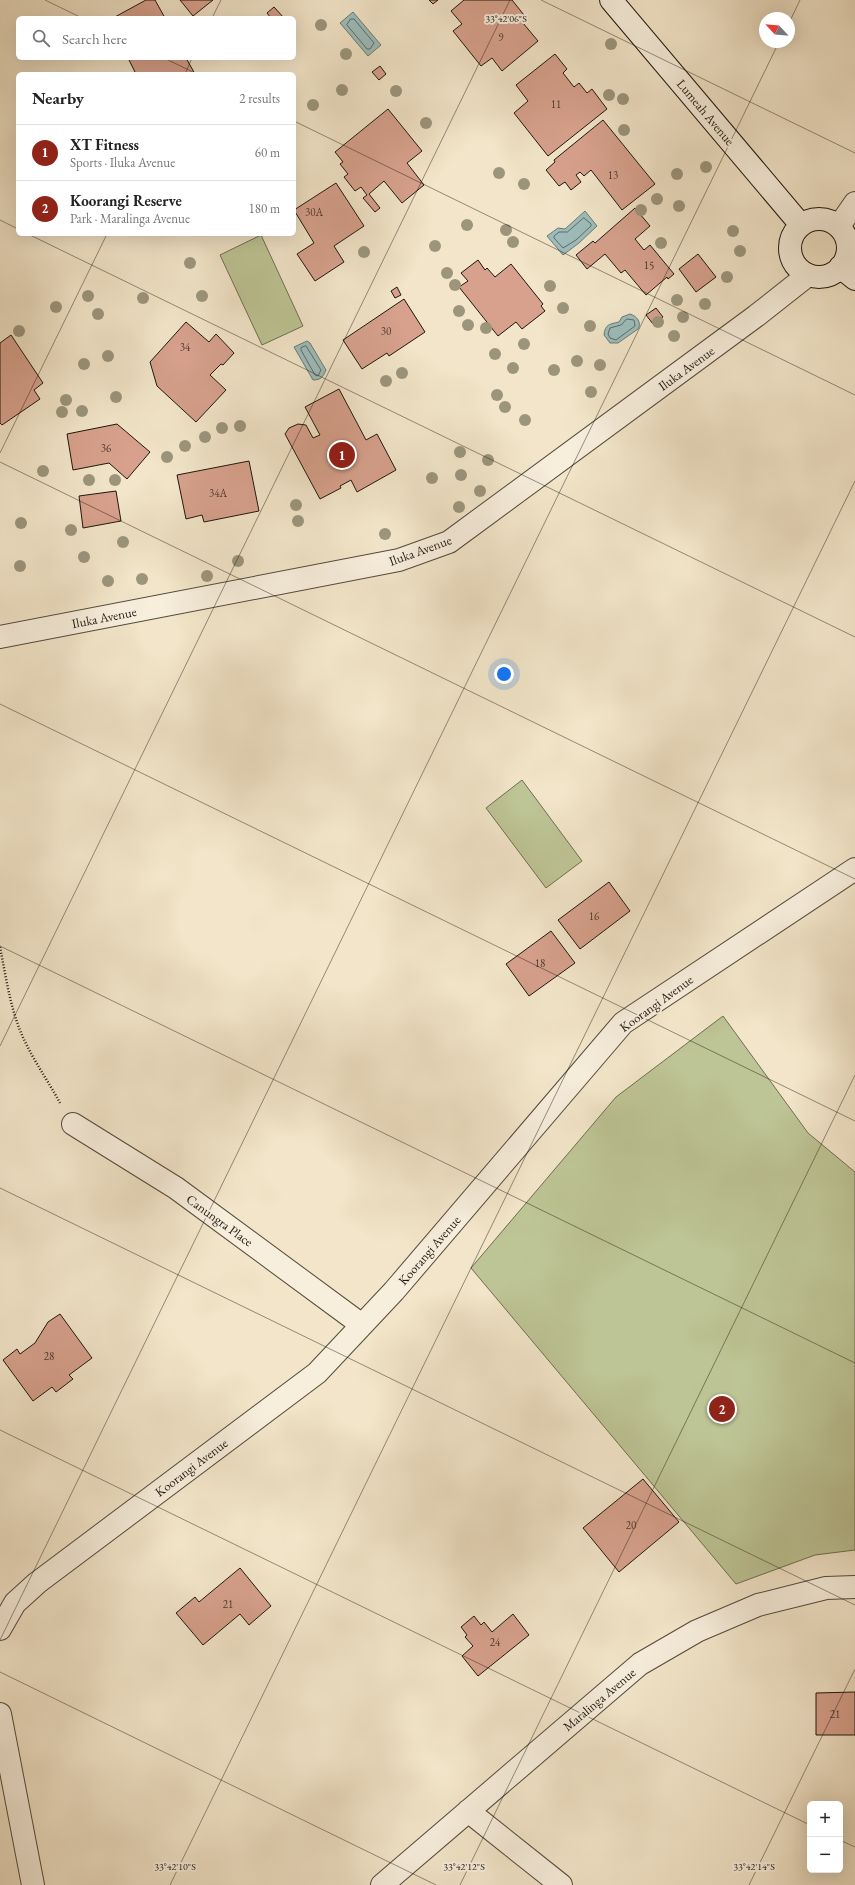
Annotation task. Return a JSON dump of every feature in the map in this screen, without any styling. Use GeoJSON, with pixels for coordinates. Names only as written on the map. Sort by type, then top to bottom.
{"type":"FeatureCollection","features":[{"type":"Feature","properties":{"kind":"street","name":"Lumeah Avenue"},"geometry":{"type":"LineString","coordinates":[[611,0],[801,225]]}},
{"type":"Feature","properties":{"kind":"street"},"geometry":{"type":"LineString","coordinates":[[839,226],[855,203]]}},
{"type":"Feature","properties":{"kind":"street"},"geometry":{"type":"LineString","coordinates":[[816,219],[824,219],[839,226],[848,242],[845,260],[848,273],[826,276],[808,275],[795,264],[791,256],[792,239],[801,225],[816,219]]}},
{"type":"Feature","properties":{"kind":"street","name":"Iluka Avenue"},"geometry":{"type":"LineString","coordinates":[[0,637],[399,560],[449,542],[756,316],[808,275]]}},
{"type":"Feature","properties":{"kind":"street","name":"Koorangi Avenue"},"geometry":{"type":"LineString","coordinates":[[0,1629],[15,1603],[37,1583],[317,1373],[394,1291],[623,1023],[855,869]]}},
{"type":"Feature","properties":{"kind":"street","name":"Canungra Place"},"geometry":{"type":"LineString","coordinates":[[73,1124],[176,1188],[362,1325]]}},
{"type":"Feature","properties":{"kind":"street","name":"Maralinga Avenue"},"geometry":{"type":"LineString","coordinates":[[382,1885],[640,1664],[697,1631],[758,1605],[826,1588],[855,1587]]}},
{"type":"Feature","properties":{"kind":"street"},"geometry":{"type":"LineString","coordinates":[[0,1714],[33,1885]]}},
{"type":"Feature","properties":{"kind":"street"},"geometry":{"type":"LineString","coordinates":[[468,1811],[561,1885]]}},
{"type":"Feature","properties":{"kind":"path"},"geometry":{"type":"LineString","coordinates":[[0,946],[8,988],[18,1024],[32,1055],[51,1086]]}},
{"type":"Feature","properties":{"kind":"green space"},"geometry":{"type":"Polygon","coordinates":[[[261,236],[303,326],[262,345],[220,255],[261,236]]]}},
{"type":"Feature","properties":{"kind":"green space"},"geometry":{"type":"Polygon","coordinates":[[[522,780],[582,861],[546,888],[486,808],[522,780]]]}},
{"type":"Feature","properties":{"kind":"green space"},"geometry":{"type":"Polygon","coordinates":[[[723,1016],[808,1133],[855,1172],[855,1550],[815,1555],[736,1584],[471,1268],[616,1097],[723,1016]]]}},
{"type":"Feature","properties":{"kind":"water"},"geometry":{"type":"Polygon","coordinates":[[[353,12],[381,45],[368,56],[340,23],[353,12]]]}},
{"type":"Feature","properties":{"kind":"water"},"geometry":{"type":"Polygon","coordinates":[[[585,211],[597,226],[579,243],[563,255],[547,236],[558,228],[565,229],[585,211]]]}},
{"type":"Feature","properties":{"kind":"water"},"geometry":{"type":"Polygon","coordinates":[[[630,314],[635,316],[638,320],[638,329],[618,343],[610,343],[604,335],[607,327],[611,324],[619,322],[622,317],[630,314]]]}},
{"type":"Feature","properties":{"kind":"water"},"geometry":{"type":"Polygon","coordinates":[[[307,341],[310,343],[326,370],[320,379],[313,380],[294,347],[307,341]]]}},
{"type":"Feature","properties":{"kind":"building"},"geometry":{"type":"Polygon","coordinates":[[[146,0],[155,0],[164,16],[117,16],[146,0]]]}},
{"type":"Feature","properties":{"kind":"building"},"geometry":{"type":"Polygon","coordinates":[[[180,0],[213,0],[193,16],[180,0]]]}},
{"type":"Feature","properties":{"kind":"building"},"geometry":{"type":"Polygon","coordinates":[[[429,0],[438,0],[433,4],[429,0]]]}},
{"type":"Feature","properties":{"kind":"building"},"geometry":{"type":"Polygon","coordinates":[[[464,0],[512,0],[528,20],[523,23],[538,41],[502,71],[492,58],[481,66],[453,31],[462,24],[451,11],[464,0]]]}},
{"type":"Feature","properties":{"kind":"building"},"geometry":{"type":"Polygon","coordinates":[[[274,7],[282,16],[269,16],[267,13],[274,7]]]}},
{"type":"Feature","properties":{"kind":"building"},"geometry":{"type":"Polygon","coordinates":[[[555,54],[567,69],[563,73],[574,87],[579,83],[587,93],[592,89],[607,109],[548,156],[514,113],[528,101],[516,85],[555,54]]]}},
{"type":"Feature","properties":{"kind":"building"},"geometry":{"type":"Polygon","coordinates":[[[129,60],[187,60],[194,72],[135,72],[129,60]]]}},
{"type":"Feature","properties":{"kind":"building"},"geometry":{"type":"Polygon","coordinates":[[[380,66],[386,74],[379,80],[372,72],[380,66]]]}},
{"type":"Feature","properties":{"kind":"building"},"geometry":{"type":"Polygon","coordinates":[[[388,109],[422,151],[407,163],[424,185],[402,203],[384,181],[369,194],[380,208],[375,212],[363,198],[367,195],[361,187],[355,191],[344,177],[348,174],[340,164],[343,162],[335,152],[388,109]]]}},
{"type":"Feature","properties":{"kind":"building"},"geometry":{"type":"Polygon","coordinates":[[[603,120],[655,184],[622,210],[591,170],[584,176],[580,172],[576,175],[581,182],[571,190],[565,182],[559,186],[546,170],[555,162],[554,160],[603,120]]]}},
{"type":"Feature","properties":{"kind":"building"},"geometry":{"type":"Polygon","coordinates":[[[336,183],[364,226],[334,246],[344,262],[315,281],[297,254],[314,243],[296,213],[296,209],[336,183]]]}},
{"type":"Feature","properties":{"kind":"building"},"geometry":{"type":"Polygon","coordinates":[[[635,208],[650,226],[635,239],[644,250],[650,245],[674,274],[668,279],[667,277],[646,295],[625,270],[621,273],[605,254],[587,269],[576,255],[593,241],[595,243],[635,208]]]}},
{"type":"Feature","properties":{"kind":"building"},"geometry":{"type":"Polygon","coordinates":[[[698,254],[716,277],[696,292],[679,269],[698,254]]]}},
{"type":"Feature","properties":{"kind":"building"},"geometry":{"type":"Polygon","coordinates":[[[478,260],[485,270],[487,268],[495,277],[511,264],[543,304],[541,306],[545,311],[522,329],[516,322],[498,336],[459,287],[468,281],[461,273],[478,260]]]}},
{"type":"Feature","properties":{"kind":"building"},"geometry":{"type":"Polygon","coordinates":[[[397,287],[401,295],[395,298],[391,291],[397,287]]]}},
{"type":"Feature","properties":{"kind":"building"},"geometry":{"type":"Polygon","coordinates":[[[404,299],[425,332],[389,356],[387,353],[362,369],[343,340],[404,299]]]}},
{"type":"Feature","properties":{"kind":"building"},"geometry":{"type":"Polygon","coordinates":[[[656,308],[663,317],[653,324],[646,315],[656,308]]]}},
{"type":"Feature","properties":{"kind":"building"},"geometry":{"type":"Polygon","coordinates":[[[186,322],[209,342],[216,334],[234,353],[223,365],[221,364],[210,375],[226,390],[196,422],[157,386],[150,362],[186,322]]]}},
{"type":"Feature","properties":{"kind":"building"},"geometry":{"type":"Polygon","coordinates":[[[11,335],[43,383],[34,390],[40,399],[2,425],[0,423],[0,343],[11,335]]]}},
{"type":"Feature","properties":{"kind":"building"},"geometry":{"type":"Polygon","coordinates":[[[339,389],[366,440],[377,434],[396,470],[357,492],[351,480],[340,486],[341,488],[320,499],[285,434],[289,428],[298,424],[306,425],[313,438],[320,435],[305,407],[339,389]]]}},
{"type":"Feature","properties":{"kind":"building"},"geometry":{"type":"Polygon","coordinates":[[[117,424],[150,452],[127,479],[109,463],[73,470],[67,434],[117,424]]]}},
{"type":"Feature","properties":{"kind":"building"},"geometry":{"type":"Polygon","coordinates":[[[249,461],[259,511],[204,522],[202,515],[186,519],[177,475],[249,461]]]}},
{"type":"Feature","properties":{"kind":"building"},"geometry":{"type":"Polygon","coordinates":[[[116,491],[121,521],[83,528],[79,496],[116,491]]]}},
{"type":"Feature","properties":{"kind":"building"},"geometry":{"type":"Polygon","coordinates":[[[609,882],[630,911],[580,949],[558,920],[609,882]]]}},
{"type":"Feature","properties":{"kind":"building"},"geometry":{"type":"Polygon","coordinates":[[[551,931],[575,963],[529,996],[506,964],[551,931]]]}},
{"type":"Feature","properties":{"kind":"building"},"geometry":{"type":"Polygon","coordinates":[[[60,1314],[92,1358],[69,1375],[73,1379],[56,1392],[52,1387],[33,1401],[3,1360],[17,1349],[20,1354],[35,1343],[48,1322],[60,1314]]]}},
{"type":"Feature","properties":{"kind":"building"},"geometry":{"type":"Polygon","coordinates":[[[643,1479],[679,1522],[619,1572],[583,1528],[643,1479]]]}},
{"type":"Feature","properties":{"kind":"building"},"geometry":{"type":"Polygon","coordinates":[[[240,1568],[271,1606],[249,1625],[240,1614],[203,1645],[176,1613],[195,1597],[199,1602],[240,1568]]]}},
{"type":"Feature","properties":{"kind":"building"},"geometry":{"type":"Polygon","coordinates":[[[513,1614],[529,1635],[478,1676],[462,1656],[473,1646],[465,1637],[467,1635],[461,1627],[474,1616],[481,1625],[484,1622],[492,1632],[513,1614]]]}},
{"type":"Feature","properties":{"kind":"building"},"geometry":{"type":"Polygon","coordinates":[[[855,1692],[855,1735],[816,1735],[816,1693],[855,1692]]]}},
{"type":"Feature","properties":{"kind":"place","name":"XT Fitness"},"geometry":{"type":"Point","coordinates":[342,455]}},
{"type":"Feature","properties":{"kind":"place","name":"Koorangi Reserve"},"geometry":{"type":"Point","coordinates":[722,1409]}}]}
